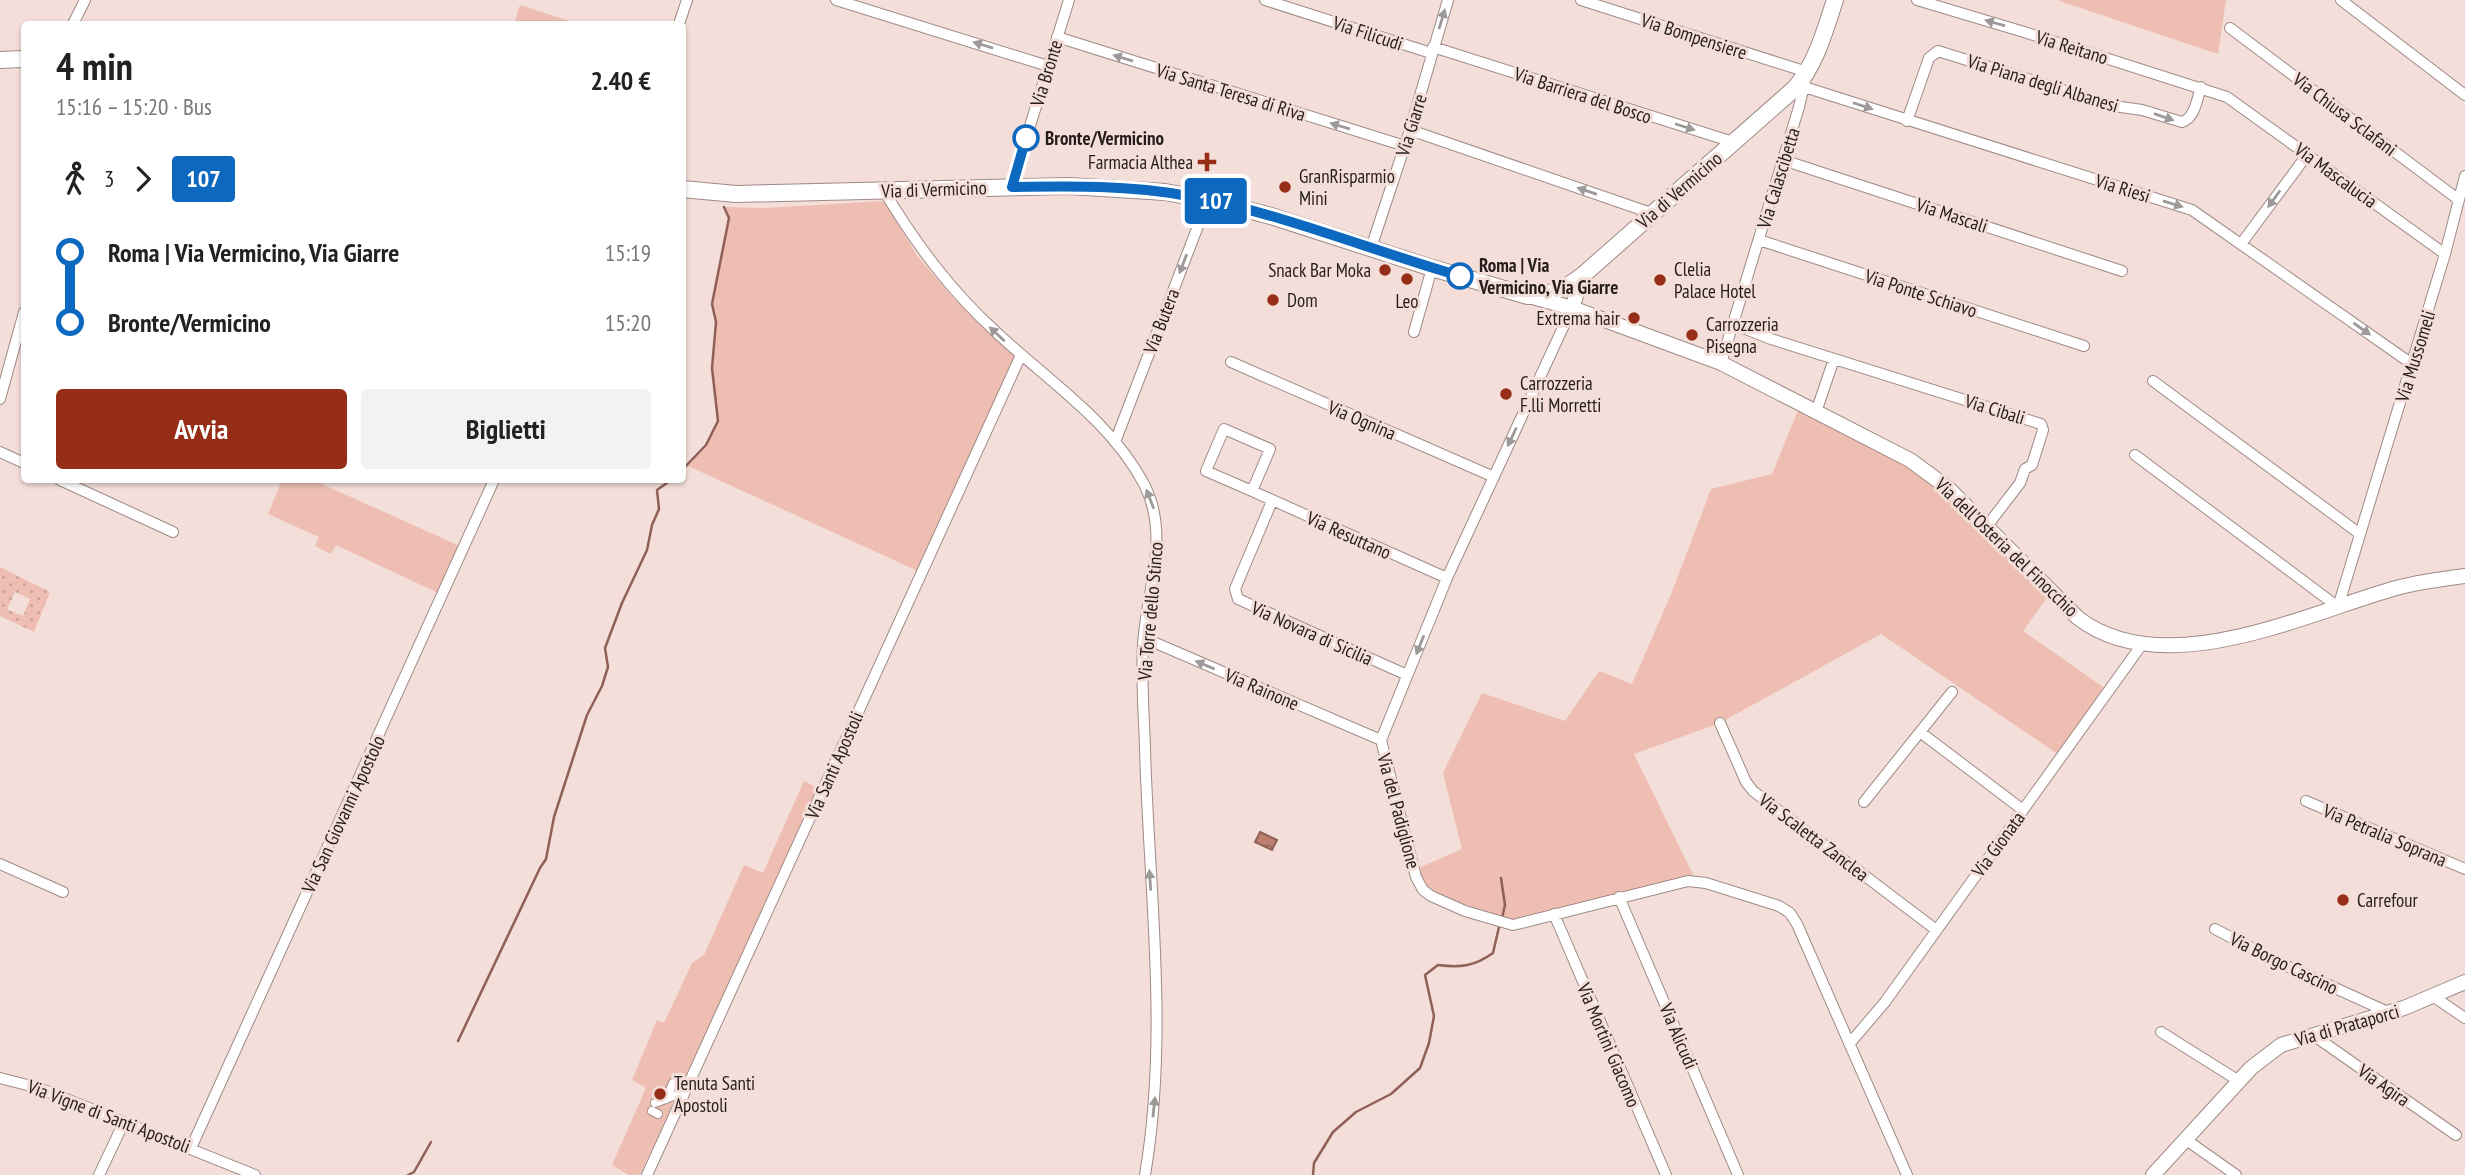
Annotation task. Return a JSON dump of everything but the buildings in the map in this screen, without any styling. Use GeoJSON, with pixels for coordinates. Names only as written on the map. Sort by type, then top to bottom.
{"type":"FeatureCollection","features":[{"type":"Feature","properties":{"kind":"main road","name":"Via di Vermicino"},"geometry":{"type":"LineString","coordinates":[[686,189],[727,194],[1012,187],[1119,188],[1175,194],[1271,216],[1528,296],[1543,295],[1560,290],[1583,275],[1803,81],[1822,39],[1835,0]]}},
{"type":"Feature","properties":{"kind":"main road"},"geometry":{"type":"LineString","coordinates":[[0,60],[21,59]]}},
{"type":"Feature","properties":{"kind":"street"},"geometry":{"type":"LineString","coordinates":[[74,21],[85,0]]}},
{"type":"Feature","properties":{"kind":"street"},"geometry":{"type":"LineString","coordinates":[[680,21],[687,0]]}},
{"type":"Feature","properties":{"kind":"street"},"geometry":{"type":"LineString","coordinates":[[836,0],[1048,66]]}},
{"type":"Feature","properties":{"kind":"street","name":"Via Bronte"},"geometry":{"type":"LineString","coordinates":[[1012,187],[1069,0]]}},
{"type":"Feature","properties":{"kind":"street","name":"Via Filicudi"},"geometry":{"type":"LineString","coordinates":[[1265,0],[1432,50]]}},
{"type":"Feature","properties":{"kind":"street","name":"Via Giarre"},"geometry":{"type":"LineString","coordinates":[[1371,248],[1410,130],[1448,0]]}},
{"type":"Feature","properties":{"kind":"street","name":"Via Bompensiere"},"geometry":{"type":"LineString","coordinates":[[1581,0],[1803,81]]}},
{"type":"Feature","properties":{"kind":"street","name":"Via Reitano"},"geometry":{"type":"LineString","coordinates":[[1917,0],[2227,97]]}},
{"type":"Feature","properties":{"kind":"street"},"geometry":{"type":"LineString","coordinates":[[2341,0],[2465,95]]}},
{"type":"Feature","properties":{"kind":"street","name":"Via Chiusa Sclafani"},"geometry":{"type":"LineString","coordinates":[[2230,28],[2459,200]]}},
{"type":"Feature","properties":{"kind":"street","name":"Via Santa Teresa di Riva"},"geometry":{"type":"LineString","coordinates":[[1057,37],[1405,146]]}},
{"type":"Feature","properties":{"kind":"street","name":"Via Barriera del Bosco"},"geometry":{"type":"LineString","coordinates":[[1432,50],[1733,142]]}},
{"type":"Feature","properties":{"kind":"street","name":"Via Piana degli Albanesi"},"geometry":{"type":"LineString","coordinates":[[1907,121],[1929,58],[1938,51],[2114,106],[2142,110],[2182,122],[2188,121],[2191,116],[2201,87]]}},
{"type":"Feature","properties":{"kind":"street","name":"Via Riesi"},"geometry":{"type":"LineString","coordinates":[[1803,81],[1907,121],[2187,208],[2412,364]]}},
{"type":"Feature","properties":{"kind":"street","name":"Via Calascibetta"},"geometry":{"type":"LineString","coordinates":[[1721,363],[1783,160],[1803,81]]}},
{"type":"Feature","properties":{"kind":"street","name":"Via Mascalucia"},"geometry":{"type":"LineString","coordinates":[[2227,97],[2445,254]]}},
{"type":"Feature","properties":{"kind":"street"},"geometry":{"type":"LineString","coordinates":[[1410,130],[1651,213]]}},
{"type":"Feature","properties":{"kind":"street"},"geometry":{"type":"LineString","coordinates":[[2241,244],[2307,155]]}},
{"type":"Feature","properties":{"kind":"street","name":"Via Mascali"},"geometry":{"type":"LineString","coordinates":[[1783,160],[2122,271]]}},
{"type":"Feature","properties":{"kind":"street","name":"Via Mussomeli"},"geometry":{"type":"LineString","coordinates":[[2337,607],[2445,254],[2465,176]]}},
{"type":"Feature","properties":{"kind":"street","name":"Via Torre dello Stinco"},"geometry":{"type":"LineString","coordinates":[[884,191],[943,279],[1020,355],[1067,392],[1115,442],[1142,480],[1156,516],[1155,557],[1144,638],[1142,686],[1146,819],[1158,1024],[1156,1097],[1146,1175]]}},
{"type":"Feature","properties":{"kind":"street","name":"Via Butera"},"geometry":{"type":"LineString","coordinates":[[1115,442],[1208,200]]}},
{"type":"Feature","properties":{"kind":"street","name":"Via Ponte Schiavo"},"geometry":{"type":"LineString","coordinates":[[1759,240],[2084,346]]}},
{"type":"Feature","properties":{"kind":"street"},"geometry":{"type":"LineString","coordinates":[[1414,332],[1432,268]]}},
{"type":"Feature","properties":{"kind":"street"},"geometry":{"type":"LineString","coordinates":[[1572,308],[1583,275]]}},
{"type":"Feature","properties":{"kind":"street"},"geometry":{"type":"LineString","coordinates":[[1560,290],[1570,296],[1572,308]]}},
{"type":"Feature","properties":{"kind":"street","name":"Via dell'Osteria del Finocchio"},"geometry":{"type":"LineString","coordinates":[[1528,296],[1572,308],[1721,363],[1917,464],[1948,488],[2084,622],[2102,632],[2143,643],[2218,642],[2404,586],[2465,576]]}},
{"type":"Feature","properties":{"kind":"street","name":"Via del Padiglione"},"geometry":{"type":"LineString","coordinates":[[1572,308],[1447,578],[1381,740],[1415,875],[1423,890],[1429,894],[1465,911],[1504,923],[1523,924],[1685,881],[1696,881],[1786,910],[1797,924],[1908,1175]]}},
{"type":"Feature","properties":{"kind":"street"},"geometry":{"type":"LineString","coordinates":[[0,399],[21,323]]}},
{"type":"Feature","properties":{"kind":"street","name":"Via Cibali"},"geometry":{"type":"LineString","coordinates":[[1733,324],[2041,424],[2043,430],[2032,464],[2025,469],[2020,483],[1986,526]]}},
{"type":"Feature","properties":{"kind":"street","name":"Via Santi Apostoli"},"geometry":{"type":"LineString","coordinates":[[647,1175],[1020,355]]}},
{"type":"Feature","properties":{"kind":"street"},"geometry":{"type":"LineString","coordinates":[[1816,412],[1834,359]]}},
{"type":"Feature","properties":{"kind":"street","name":"Via Ognina"},"geometry":{"type":"LineString","coordinates":[[1231,362],[1494,477]]}},
{"type":"Feature","properties":{"kind":"street"},"geometry":{"type":"LineString","coordinates":[[2153,381],[2360,534]]}},
{"type":"Feature","properties":{"kind":"street","name":"Via Resuttano"},"geometry":{"type":"LineString","coordinates":[[1252,491],[1270,449],[1224,429],[1206,471],[1447,578]]}},
{"type":"Feature","properties":{"kind":"street"},"geometry":{"type":"LineString","coordinates":[[0,452],[21,462]]}},
{"type":"Feature","properties":{"kind":"street"},"geometry":{"type":"LineString","coordinates":[[2135,455],[2337,607]]}},
{"type":"Feature","properties":{"kind":"street"},"geometry":{"type":"LineString","coordinates":[[67,483],[173,532]]}},
{"type":"Feature","properties":{"kind":"street","name":"Via San Giovanni Apostolo"},"geometry":{"type":"LineString","coordinates":[[191,1148],[493,483]]}},
{"type":"Feature","properties":{"kind":"street","name":"Via Novara di Sicilia"},"geometry":{"type":"LineString","coordinates":[[1272,501],[1235,589],[1238,599],[1407,675]]}},
{"type":"Feature","properties":{"kind":"street","name":"Via Rainone"},"geometry":{"type":"LineString","coordinates":[[1144,638],[1381,740]]}},
{"type":"Feature","properties":{"kind":"street","name":"Via Gionata"},"geometry":{"type":"LineString","coordinates":[[1850,1043],[1885,1002],[2143,643]]}},
{"type":"Feature","properties":{"kind":"street"},"geometry":{"type":"LineString","coordinates":[[1864,802],[1952,692]]}},
{"type":"Feature","properties":{"kind":"street","name":"Via Scaletta Zanclea"},"geometry":{"type":"LineString","coordinates":[[1720,723],[1746,782],[1753,791],[1936,929]]}},
{"type":"Feature","properties":{"kind":"street"},"geometry":{"type":"LineString","coordinates":[[1920,732],[2023,810]]}},
{"type":"Feature","properties":{"kind":"street","name":"Via Petralia Soprana"},"geometry":{"type":"LineString","coordinates":[[2306,801],[2465,869]]}},
{"type":"Feature","properties":{"kind":"street"},"geometry":{"type":"LineString","coordinates":[[0,864],[63,892]]}},
{"type":"Feature","properties":{"kind":"street","name":"Via Alicudi"},"geometry":{"type":"LineString","coordinates":[[1619,897],[1738,1175]]}},
{"type":"Feature","properties":{"kind":"street","name":"Via Mortini Giacomo"},"geometry":{"type":"LineString","coordinates":[[1554,914],[1666,1175]]}},
{"type":"Feature","properties":{"kind":"street","name":"Via Borgo Cascino"},"geometry":{"type":"LineString","coordinates":[[2215,929],[2278,962],[2390,1013]]}},
{"type":"Feature","properties":{"kind":"street","name":"Via di Prataporci"},"geometry":{"type":"LineString","coordinates":[[2161,1172],[2185,1139],[2255,1063],[2281,1045],[2390,1013],[2465,982]]}},
{"type":"Feature","properties":{"kind":"street"},"geometry":{"type":"LineString","coordinates":[[2434,997],[2465,1018]]}},
{"type":"Feature","properties":{"kind":"street"},"geometry":{"type":"LineString","coordinates":[[2161,1032],[2239,1081]]}},
{"type":"Feature","properties":{"kind":"street","name":"Via Agira"},"geometry":{"type":"LineString","coordinates":[[2313,1035],[2456,1135]]}},
{"type":"Feature","properties":{"kind":"street","name":"Via Vigne di Santi Apostoli"},"geometry":{"type":"LineString","coordinates":[[0,1078],[33,1086],[255,1175]]}},
{"type":"Feature","properties":{"kind":"street"},"geometry":{"type":"LineString","coordinates":[[655,1110],[666,1099],[673,1083]]}},
{"type":"Feature","properties":{"kind":"street"},"geometry":{"type":"LineString","coordinates":[[666,1099],[676,1095]]}},
{"type":"Feature","properties":{"kind":"street"},"geometry":{"type":"LineString","coordinates":[[99,1175],[124,1122]]}},
{"type":"Feature","properties":{"kind":"street"},"geometry":{"type":"LineString","coordinates":[[2185,1139],[2236,1175]]}},
{"type":"Feature","properties":{"kind":"shaded area"},"geometry":{"type":"Polygon","coordinates":[[[2057,0],[2226,0],[2218,54],[2057,0]]]}},
{"type":"Feature","properties":{"kind":"shaded area"},"geometry":{"type":"Polygon","coordinates":[[[520,5],[569,21],[515,21],[520,5]]]}},
{"type":"Feature","properties":{"kind":"shaded area"},"geometry":{"type":"Polygon","coordinates":[[[884,201],[918,257],[957,302],[1018,355],[920,572],[688,466],[713,434],[718,421],[712,368],[716,322],[712,304],[729,218],[724,207],[764,208],[884,201]]]}},
{"type":"Feature","properties":{"kind":"shaded area"},"geometry":{"type":"Polygon","coordinates":[[[1801,403],[1900,454],[2051,592],[2023,631],[2109,691],[2062,757],[1881,634],[1720,723],[1634,754],[1696,881],[1523,924],[1429,894],[1414,870],[1462,849],[1443,773],[1482,693],[1565,721],[1599,671],[1632,684],[1672,592],[1711,489],[1772,474],[1801,403]]]}},
{"type":"Feature","properties":{"kind":"shaded area"},"geometry":{"type":"Polygon","coordinates":[[[281,483],[320,483],[460,546],[438,593],[336,545],[331,554],[315,546],[319,537],[268,514],[281,483]]]}},
{"type":"Feature","properties":{"kind":"shaded area"},"geometry":{"type":"Polygon","coordinates":[[[0,567],[50,592],[34,632],[0,616],[0,567]],[[15,592],[7,609],[23,616],[30,599],[15,592]]]}},
{"type":"Feature","properties":{"kind":"shaded area"},"geometry":{"type":"Polygon","coordinates":[[[804,781],[820,789],[640,1175],[629,1175],[612,1165],[646,1088],[632,1080],[657,1020],[664,1023],[692,963],[704,955],[744,865],[763,873],[804,781]]]}},
{"type":"Feature","properties":{"kind":"water"},"geometry":{"type":"Polygon","coordinates":[[[1260,832],[1277,840],[1272,850],[1255,842],[1260,832]]]}},
{"type":"Feature","properties":{"kind":"waterway"},"geometry":{"type":"LineString","coordinates":[[686,466],[706,445],[718,421],[712,368],[716,322],[712,304],[729,218],[724,207]]}},
{"type":"Feature","properties":{"kind":"waterway"},"geometry":{"type":"LineString","coordinates":[[458,1041],[546,859],[554,817],[587,715],[602,686],[608,667],[605,648],[622,603],[647,550],[652,525],[659,509],[657,490],[667,483]]}},
{"type":"Feature","properties":{"kind":"waterway"},"geometry":{"type":"LineString","coordinates":[[1501,878],[1505,905],[1502,918]]}},
{"type":"Feature","properties":{"kind":"waterway"},"geometry":{"type":"LineString","coordinates":[[1313,1175],[1314,1163],[1333,1132],[1356,1112],[1391,1094],[1420,1068],[1429,1043],[1434,1016],[1425,975],[1438,965],[1467,965],[1493,953],[1499,927]]}},
{"type":"Feature","properties":{"kind":"waterway"},"geometry":{"type":"LineString","coordinates":[[408,1175],[414,1172],[431,1142]]}},
{"type":"Feature","properties":{"kind":"bus line","name":"107"},"geometry":{"type":"LineString","coordinates":[[1026,138],[1012,187],[1119,188],[1194,197],[1271,216],[1460,276]]}},
{"type":"Feature","properties":{"kind":"place","name":"Bronte/Vermicino"},"geometry":{"type":"Point","coordinates":[1026,138]}},
{"type":"Feature","properties":{"kind":"place","name":"Farmacia Althea"},"geometry":{"type":"Point","coordinates":[1207,162]}},
{"type":"Feature","properties":{"kind":"place","name":"GranRisparmio Mini"},"geometry":{"type":"Point","coordinates":[1285,187]}},
{"type":"Feature","properties":{"kind":"place","name":"Snack Bar Moka"},"geometry":{"type":"Point","coordinates":[1385,270]}},
{"type":"Feature","properties":{"kind":"place","name":"Roma | Via Vermicino, Via Giarre"},"geometry":{"type":"Point","coordinates":[1460,276]}},
{"type":"Feature","properties":{"kind":"place","name":"Leo"},"geometry":{"type":"Point","coordinates":[1407,279]}},
{"type":"Feature","properties":{"kind":"place","name":"Clelia Palace Hotel"},"geometry":{"type":"Point","coordinates":[1660,280]}},
{"type":"Feature","properties":{"kind":"place","name":"Dom"},"geometry":{"type":"Point","coordinates":[1273,300]}},
{"type":"Feature","properties":{"kind":"place","name":"Extrema hair"},"geometry":{"type":"Point","coordinates":[1634,318]}},
{"type":"Feature","properties":{"kind":"place","name":"Carrozzeria Pisegna"},"geometry":{"type":"Point","coordinates":[1692,335]}},
{"type":"Feature","properties":{"kind":"place","name":"Carrozzeria F.lli Morretti"},"geometry":{"type":"Point","coordinates":[1506,394]}},
{"type":"Feature","properties":{"kind":"place","name":"Carrefour"},"geometry":{"type":"Point","coordinates":[2343,900]}},
{"type":"Feature","properties":{"kind":"place","name":"Tenuta Santi Apostoli"},"geometry":{"type":"Point","coordinates":[660,1094]}}]}
